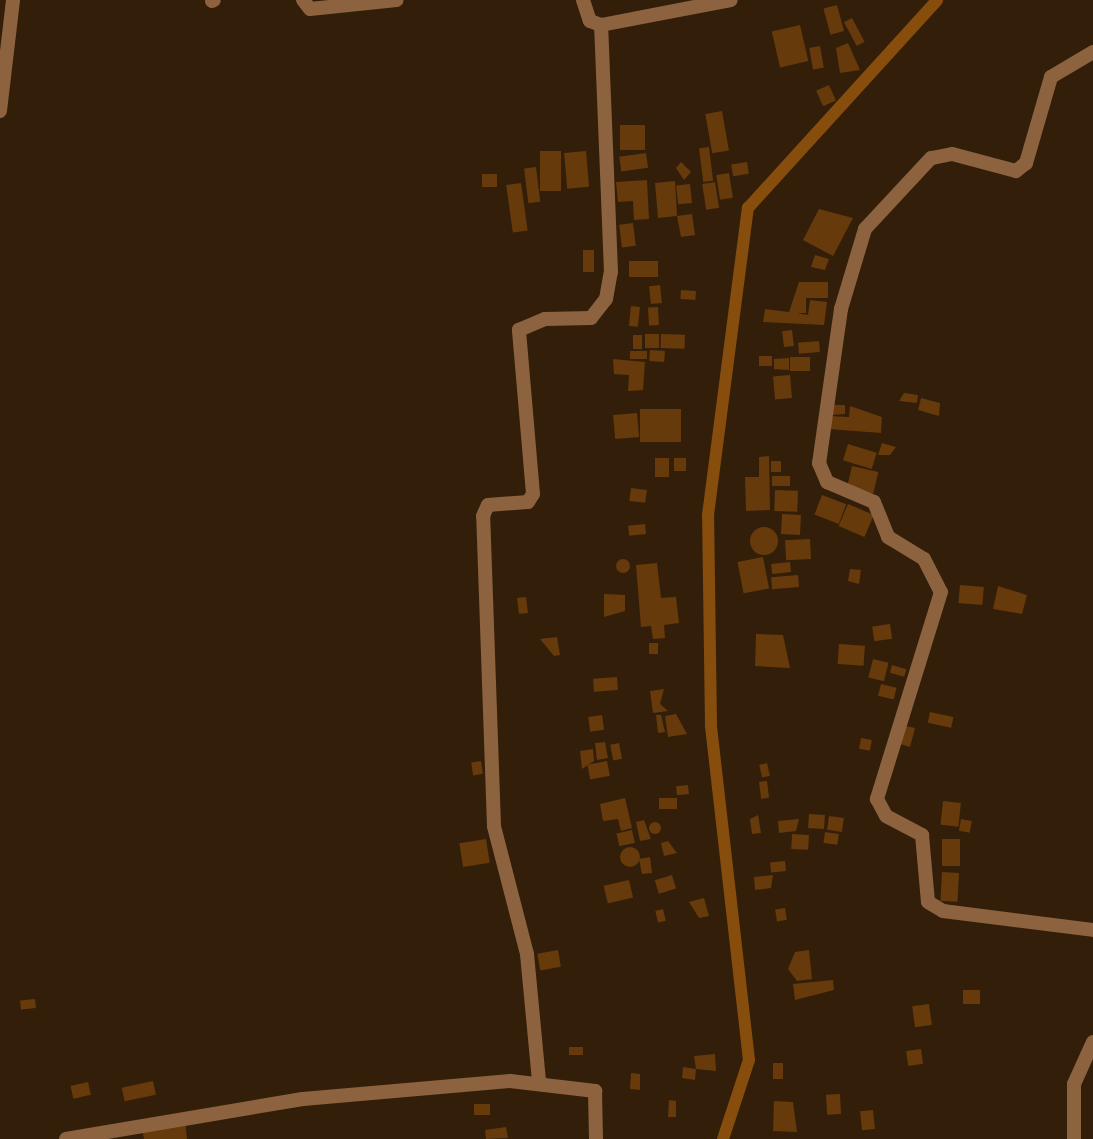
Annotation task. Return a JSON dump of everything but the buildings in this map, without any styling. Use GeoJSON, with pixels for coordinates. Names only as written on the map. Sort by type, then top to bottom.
{"type":"FeatureCollection","features":[{"type":"Feature","properties":{"kind":"street"},"geometry":{"type":"LineString","coordinates":[[0,111],[13,0]]}},
{"type":"Feature","properties":{"kind":"street"},"geometry":{"type":"LineString","coordinates":[[303,0],[310,9],[397,0]]}},
{"type":"Feature","properties":{"kind":"street"},"geometry":{"type":"LineString","coordinates":[[583,0],[590,21],[601,25],[731,0]]}},
{"type":"Feature","properties":{"kind":"street"},"geometry":{"type":"LineString","coordinates":[[539,1081],[527,954],[494,826],[483,516],[488,505],[528,502],[533,494],[519,330],[545,319],[591,318],[606,299],[611,272],[601,25]]}},
{"type":"Feature","properties":{"kind":"street"},"geometry":{"type":"LineString","coordinates":[[1093,52],[1051,77],[1026,163],[1016,171],[952,154],[931,158],[865,229],[841,309],[819,463],[827,482],[874,502],[888,537],[924,559],[941,592],[877,799],[886,816],[922,835],[928,902],[943,911],[1093,930]]}},
{"type":"Feature","properties":{"kind":"street"},"geometry":{"type":"LineString","coordinates":[[1074,1139],[1074,1084],[1093,1042]]}},
{"type":"Feature","properties":{"kind":"street"},"geometry":{"type":"LineString","coordinates":[[66,1139],[303,1099],[539,1081],[595,1091],[596,1139]]}},
{"type":"Feature","properties":{"kind":"waterway"},"geometry":{"type":"LineString","coordinates":[[723,1139],[749,1060],[711,725],[708,515],[748,208],[937,0]]}}]}
